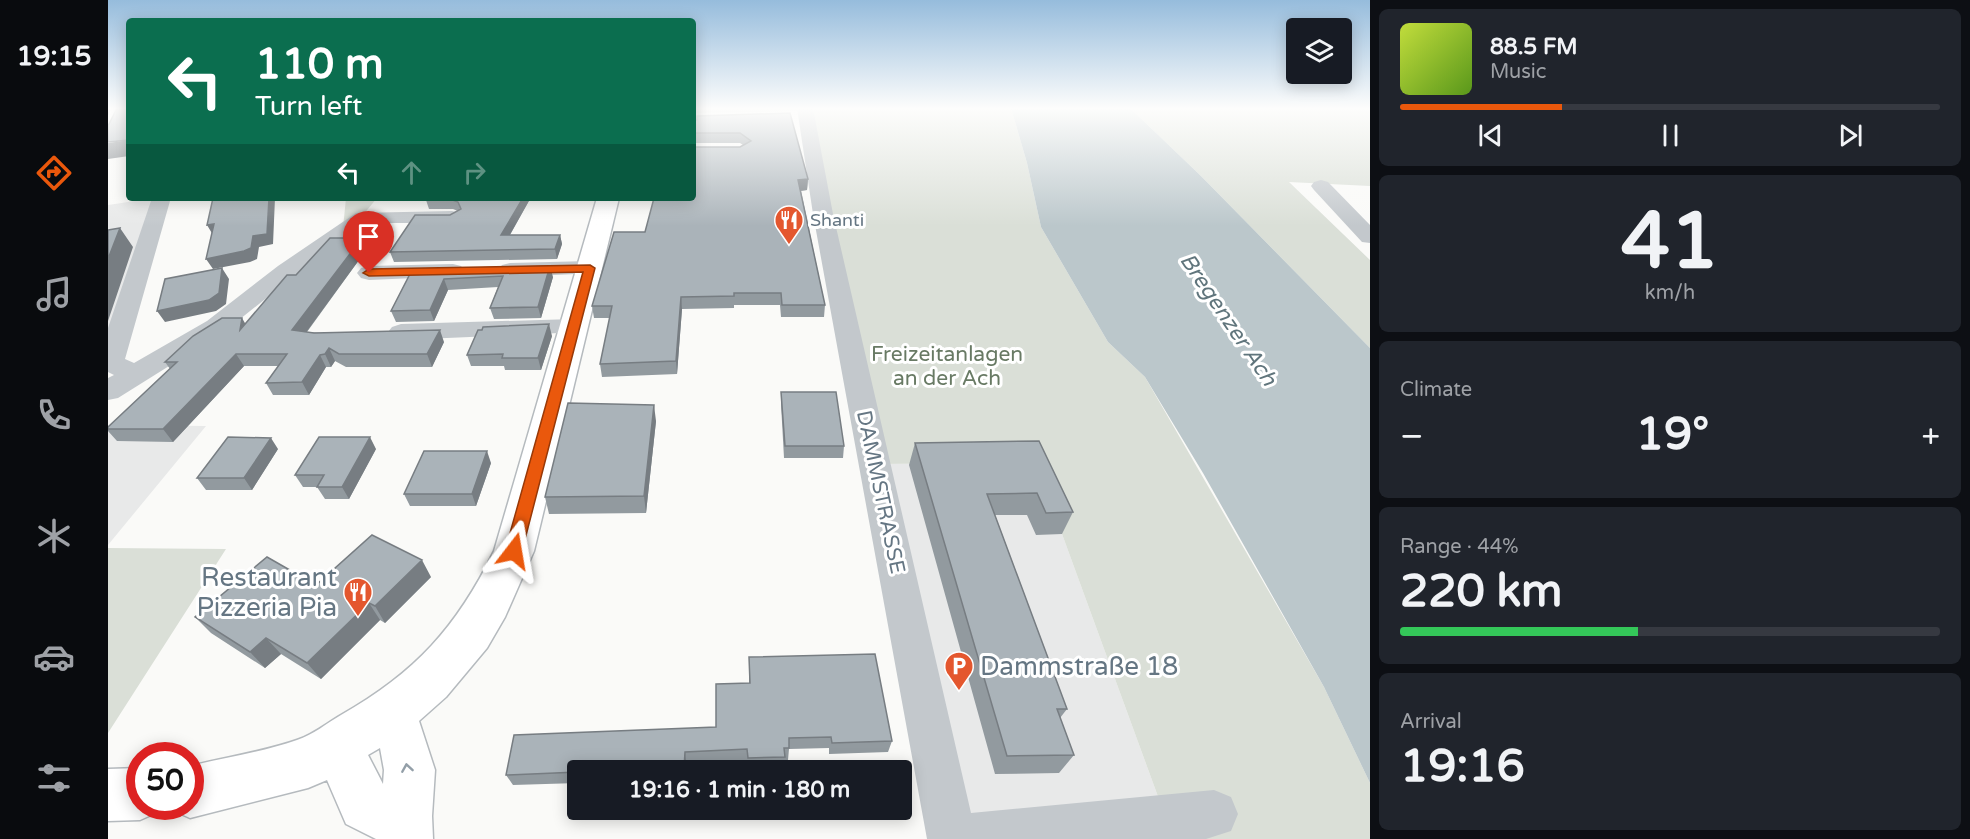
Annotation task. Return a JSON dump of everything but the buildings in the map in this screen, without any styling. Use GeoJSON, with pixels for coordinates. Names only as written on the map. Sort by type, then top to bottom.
{"type":"FeatureCollection","features":[{"type":"Feature","properties":{"kind":"main road"},"geometry":{"type":"LineString","coordinates":[[204,789],[308,763],[390,714],[430,681],[449,661],[490,604],[514,551],[607,201]]}},
{"type":"Feature","properties":{"kind":"main road"},"geometry":{"type":"LineString","coordinates":[[338,747],[365,805],[405,831],[410,775],[403,742],[390,714]]}},
{"type":"Feature","properties":{"kind":"main road"},"geometry":{"type":"LineString","coordinates":[[108,795],[126,794]]}},
{"type":"Feature","properties":{"kind":"street","name":"DAMMSTRASSE"},"geometry":{"type":"LineString","coordinates":[[812,147],[823,214],[952,839]]}},
{"type":"Feature","properties":{"kind":"street"},"geometry":{"type":"LineString","coordinates":[[1321,186],[1370,237]]}},
{"type":"Feature","properties":{"kind":"street"},"geometry":{"type":"LineString","coordinates":[[135,374],[110,363],[160,201]]}},
{"type":"Feature","properties":{"kind":"street"},"geometry":{"type":"LineString","coordinates":[[108,391],[216,326],[286,271],[363,217],[452,216]]}},
{"type":"Feature","properties":{"kind":"street"},"geometry":{"type":"LineString","coordinates":[[369,273],[590,268]]}},
{"type":"Feature","properties":{"kind":"street"},"geometry":{"type":"LineString","coordinates":[[377,333],[574,327]]}},
{"type":"Feature","properties":{"kind":"street"},"geometry":{"type":"LineString","coordinates":[[958,839],[1214,813]]}},
{"type":"Feature","properties":{"kind":"shaded area"},"geometry":{"type":"Polygon","coordinates":[[[154,201],[108,358],[108,205],[154,201]]]}},
{"type":"Feature","properties":{"kind":"shaded area"},"geometry":{"type":"Polygon","coordinates":[[[108,425],[206,426],[108,545],[108,425]]]}},
{"type":"Feature","properties":{"kind":"shaded area"},"geometry":{"type":"Polygon","coordinates":[[[1030,463],[1062,534],[1164,813],[954,837],[875,464],[1030,463]]]}},
{"type":"Feature","properties":{"kind":"green space","name":"Freizeitanlagen an der Ach"},"geometry":{"type":"Polygon","coordinates":[[[812,147],[1022,147],[1041,227],[1108,342],[1145,377],[1324,687],[1370,783],[1370,839],[1201,839],[1164,813],[1062,534],[1030,463],[875,464],[812,147]]]}},
{"type":"Feature","properties":{"kind":"green space"},"geometry":{"type":"Polygon","coordinates":[[[1171,147],[1370,147],[1370,186],[1289,182],[1370,260],[1370,348],[1171,147]]]}},
{"type":"Feature","properties":{"kind":"green space"},"geometry":{"type":"Polygon","coordinates":[[[346,201],[375,201],[363,215],[343,228],[346,201]]]}},
{"type":"Feature","properties":{"kind":"green space"},"geometry":{"type":"Polygon","coordinates":[[[108,548],[226,549],[108,733],[108,548]]]}},
{"type":"Feature","properties":{"kind":"water","name":"Bregenzer Ach"},"geometry":{"type":"Polygon","coordinates":[[[1022,147],[1171,147],[1370,348],[1370,783],[1324,687],[1203,473],[1145,377],[1108,342],[1041,227],[1022,147]]]}},
{"type":"Feature","properties":{"kind":"place","name":"Shanti"},"geometry":{"type":"Point","coordinates":[789,246]}},
{"type":"Feature","properties":{"kind":"place","name":"Restaurant Pizzeria Pia"},"geometry":{"type":"Point","coordinates":[358,618]}},
{"type":"Feature","properties":{"kind":"place","name":"Dammstraße 18"},"geometry":{"type":"Point","coordinates":[959,692]}},
{"type":"Feature","properties":{"kind":"route"},"geometry":{"type":"LineString","coordinates":[[369,273],[590,268],[514,551]]}}]}
